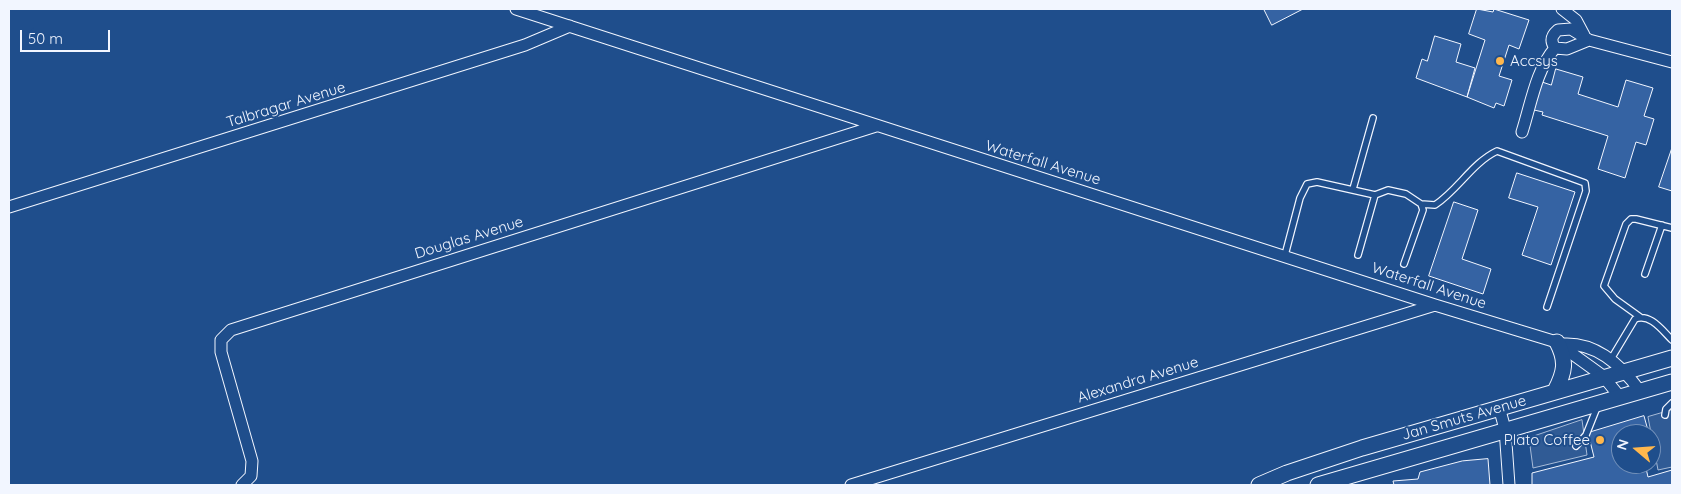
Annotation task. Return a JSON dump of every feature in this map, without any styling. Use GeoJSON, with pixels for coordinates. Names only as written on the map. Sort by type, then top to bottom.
{"type":"FeatureCollection","features":[{"type":"Feature","properties":{"kind":"main road"},"geometry":{"type":"LineString","coordinates":[[1555,391],[1563,375],[1565,362],[1560,343]]}},
{"type":"Feature","properties":{"kind":"main road","name":"Jan Smuts Avenue"},"geometry":{"type":"LineString","coordinates":[[1259,485],[1321,461],[1603,376],[1672,358]]}},
{"type":"Feature","properties":{"kind":"main road","name":"Jan Smuts Avenue"},"geometry":{"type":"LineString","coordinates":[[1318,485],[1505,429],[1672,382]]}},
{"type":"Feature","properties":{"kind":"street"},"geometry":{"type":"LineString","coordinates":[[1562,9],[1576,20],[1587,38]]}},
{"type":"Feature","properties":{"kind":"street","name":"Waterfall Avenue"},"geometry":{"type":"LineString","coordinates":[[521,10],[1435,305],[1560,343],[1572,343],[1586,347],[1611,359],[1626,371],[1640,391]]}},
{"type":"Feature","properties":{"kind":"street","name":"Talbragar Avenue"},"geometry":{"type":"LineString","coordinates":[[9,207],[525,45],[570,26]]}},
{"type":"Feature","properties":{"kind":"street"},"geometry":{"type":"LineString","coordinates":[[1555,48],[1552,37],[1558,30],[1571,29],[1587,38],[1672,62]]}},
{"type":"Feature","properties":{"kind":"street"},"geometry":{"type":"LineString","coordinates":[[1555,48],[1567,49],[1587,38]]}},
{"type":"Feature","properties":{"kind":"street"},"geometry":{"type":"LineString","coordinates":[[1522,132],[1540,72],[1546,58],[1555,48]]}},
{"type":"Feature","properties":{"kind":"street","name":"Douglas Avenue"},"geometry":{"type":"LineString","coordinates":[[242,485],[251,476],[252,461],[221,352],[221,340],[228,332],[876,126]]}},
{"type":"Feature","properties":{"kind":"street","name":"Alexandra Avenue"},"geometry":{"type":"LineString","coordinates":[[851,485],[1435,305]]}},
{"type":"Feature","properties":{"kind":"street","name":"Waterfall Avenue"},"geometry":{"type":"LineString","coordinates":[[1560,343],[1603,376],[1620,397]]}},
{"type":"Feature","properties":{"kind":"street"},"geometry":{"type":"LineString","coordinates":[[1498,407],[1505,429],[1509,485]]}},
{"type":"Feature","properties":{"kind":"lane"},"geometry":{"type":"LineString","coordinates":[[1354,189],[1373,118]]}},
{"type":"Feature","properties":{"kind":"lane"},"geometry":{"type":"LineString","coordinates":[[1284,255],[1300,198],[1307,184],[1318,182],[1375,195],[1388,190],[1406,194],[1421,204],[1435,205],[1445,199],[1486,158],[1497,151],[1585,183],[1586,191],[1548,307]]}},
{"type":"Feature","properties":{"kind":"lane"},"geometry":{"type":"LineString","coordinates":[[1358,255],[1375,195]]}},
{"type":"Feature","properties":{"kind":"lane"},"geometry":{"type":"LineString","coordinates":[[1404,264],[1423,210],[1421,204]]}},
{"type":"Feature","properties":{"kind":"lane"},"geometry":{"type":"LineString","coordinates":[[1672,228],[1631,219],[1626,224],[1604,286],[1615,300],[1640,317],[1645,317],[1652,321],[1672,340]]}},
{"type":"Feature","properties":{"kind":"lane"},"geometry":{"type":"LineString","coordinates":[[1645,274],[1662,225]]}},
{"type":"Feature","properties":{"kind":"lane"},"geometry":{"type":"LineString","coordinates":[[1611,359],[1635,319],[1640,317]]}},
{"type":"Feature","properties":{"kind":"lane"},"geometry":{"type":"LineString","coordinates":[[1576,446],[1590,428],[1598,403]]}},
{"type":"Feature","properties":{"kind":"lane"},"geometry":{"type":"LineString","coordinates":[[1665,415],[1666,409],[1672,403]]}},
{"type":"Feature","properties":{"kind":"shaded area"},"geometry":{"type":"Polygon","coordinates":[[[1672,410],[1672,467],[1661,469],[1661,424],[1649,424],[1648,417],[1672,410]]]}},
{"type":"Feature","properties":{"kind":"shaded area"},"geometry":{"type":"Polygon","coordinates":[[[1582,420],[1587,455],[1533,468],[1529,438],[1582,420]]]}},
{"type":"Feature","properties":{"kind":"building"},"geometry":{"type":"Polygon","coordinates":[[[1264,9],[1303,9],[1272,25],[1264,9]]]}},
{"type":"Feature","properties":{"kind":"building"},"geometry":{"type":"Polygon","coordinates":[[[1477,9],[1493,12],[1494,9],[1529,20],[1519,49],[1509,45],[1499,76],[1512,80],[1504,106],[1496,103],[1494,108],[1467,97],[1485,40],[1469,34],[1477,9]]]}},
{"type":"Feature","properties":{"kind":"building"},"geometry":{"type":"Polygon","coordinates":[[[1435,36],[1461,44],[1456,62],[1475,68],[1467,97],[1416,78],[1422,59],[1427,61],[1435,36]]]}},
{"type":"Feature","properties":{"kind":"building"},"geometry":{"type":"Polygon","coordinates":[[[1556,69],[1583,77],[1578,94],[1618,107],[1626,80],[1653,88],[1644,116],[1654,119],[1646,145],[1636,142],[1625,178],[1598,169],[1608,136],[1542,115],[1543,112],[1534,110],[1542,82],[1551,85],[1556,69]]]}},
{"type":"Feature","properties":{"kind":"building"},"geometry":{"type":"Polygon","coordinates":[[[1672,148],[1672,191],[1659,187],[1672,148]]]}},
{"type":"Feature","properties":{"kind":"building"},"geometry":{"type":"Polygon","coordinates":[[[1517,173],[1575,192],[1551,265],[1522,255],[1538,207],[1509,198],[1517,173]]]}},
{"type":"Feature","properties":{"kind":"building"},"geometry":{"type":"Polygon","coordinates":[[[1454,202],[1478,210],[1462,259],[1491,269],[1483,294],[1429,276],[1454,202]]]}},
{"type":"Feature","properties":{"kind":"building"},"geometry":{"type":"Polygon","coordinates":[[[1644,416],[1646,424],[1618,424],[1644,416]]]}},
{"type":"Feature","properties":{"kind":"building"},"geometry":{"type":"Polygon","coordinates":[[[1611,426],[1611,474],[1647,474],[1648,477],[1672,470],[1672,485],[1532,485],[1532,473],[1594,457],[1588,433],[1611,426]]]}},
{"type":"Feature","properties":{"kind":"building"},"geometry":{"type":"Polygon","coordinates":[[[1488,459],[1490,485],[1394,485],[1393,481],[1418,479],[1420,472],[1462,461],[1488,459]]]}},
{"type":"Feature","properties":{"kind":"place","name":"Accsys"},"geometry":{"type":"Point","coordinates":[1500,61]}},
{"type":"Feature","properties":{"kind":"place","name":"Plato Coffee"},"geometry":{"type":"Point","coordinates":[1600,440]}}]}
